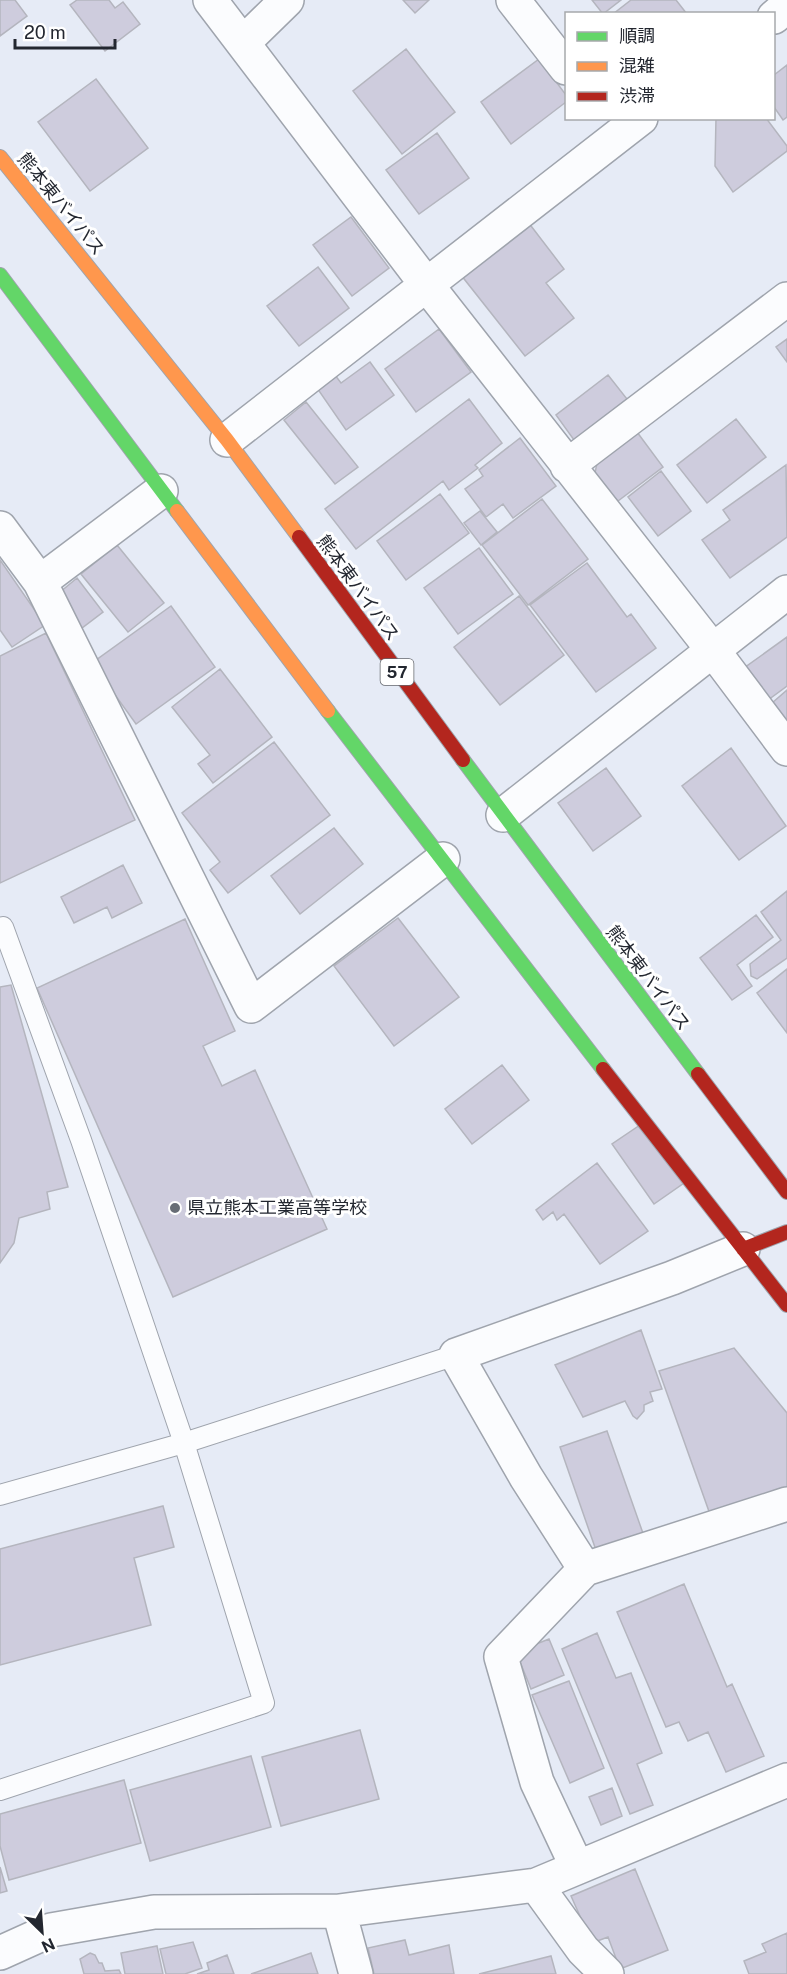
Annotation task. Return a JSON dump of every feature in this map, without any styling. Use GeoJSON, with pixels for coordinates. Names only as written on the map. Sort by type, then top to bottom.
{"type":"FeatureCollection","features":[{"type":"Feature","properties":{"kind":"main road","name":"熊本東バイパス"},"geometry":{"type":"LineString","coordinates":[[0,157],[227,440],[503,815],[787,1192]]}},
{"type":"Feature","properties":{"kind":"main road"},"geometry":{"type":"LineString","coordinates":[[0,275],[161,491],[643,1123],[787,1305]]}},
{"type":"Feature","properties":{"kind":"main road"},"geometry":{"type":"LineString","coordinates":[[743,1250],[787,1232]]}},
{"type":"Feature","properties":{"kind":"street"},"geometry":{"type":"LineString","coordinates":[[210,0],[426,284],[712,649],[787,749]]}},
{"type":"Feature","properties":{"kind":"street"},"geometry":{"type":"LineString","coordinates":[[244,42],[287,0]]}},
{"type":"Feature","properties":{"kind":"street"},"geometry":{"type":"LineString","coordinates":[[513,0],[565,65]]}},
{"type":"Feature","properties":{"kind":"street"},"geometry":{"type":"LineString","coordinates":[[775,16],[787,6]]}},
{"type":"Feature","properties":{"kind":"street"},"geometry":{"type":"LineString","coordinates":[[227,440],[426,284],[622,124]]}},
{"type":"Feature","properties":{"kind":"street"},"geometry":{"type":"LineString","coordinates":[[567,466],[787,299]]}},
{"type":"Feature","properties":{"kind":"street"},"geometry":{"type":"LineString","coordinates":[[40,582],[161,491]]}},
{"type":"Feature","properties":{"kind":"street"},"geometry":{"type":"LineString","coordinates":[[0,528],[40,582],[251,1006],[443,859]]}},
{"type":"Feature","properties":{"kind":"street"},"geometry":{"type":"LineString","coordinates":[[503,815],[787,592]]}},
{"type":"Feature","properties":{"kind":"street"},"geometry":{"type":"LineString","coordinates":[[585,1569],[526,1477],[456,1355],[672,1278],[743,1250]]}},
{"type":"Feature","properties":{"kind":"street"},"geometry":{"type":"LineString","coordinates":[[577,1867],[537,1782],[501,1657],[585,1569],[787,1504]]}},
{"type":"Feature","properties":{"kind":"street"},"geometry":{"type":"LineString","coordinates":[[0,1953],[51,1930],[154,1912],[339,1911],[536,1885],[787,1781]]}},
{"type":"Feature","properties":{"kind":"street"},"geometry":{"type":"LineString","coordinates":[[536,1885],[584,1950],[607,1974]]}},
{"type":"Feature","properties":{"kind":"street"},"geometry":{"type":"LineString","coordinates":[[339,1911],[356,1974]]}},
{"type":"Feature","properties":{"kind":"lane"},"geometry":{"type":"LineString","coordinates":[[0,928],[3,927],[81,1140],[184,1443],[264,1703],[0,1790]]}},
{"type":"Feature","properties":{"kind":"lane"},"geometry":{"type":"LineString","coordinates":[[0,1495],[184,1443],[456,1355]]}},
{"type":"Feature","properties":{"kind":"building"},"geometry":{"type":"Polygon","coordinates":[[[0,0],[15,0],[27,16],[0,36],[0,0]]]}},
{"type":"Feature","properties":{"kind":"building"},"geometry":{"type":"Polygon","coordinates":[[[77,0],[109,0],[115,8],[123,2],[140,24],[105,51],[70,5],[77,0]]]}},
{"type":"Feature","properties":{"kind":"building"},"geometry":{"type":"Polygon","coordinates":[[[403,0],[429,0],[415,13],[403,0]]]}},
{"type":"Feature","properties":{"kind":"building"},"geometry":{"type":"Polygon","coordinates":[[[592,0],[621,0],[606,12],[601,12],[592,0]]]}},
{"type":"Feature","properties":{"kind":"building"},"geometry":{"type":"Polygon","coordinates":[[[631,0],[676,0],[685,12],[616,12],[631,0]]]}},
{"type":"Feature","properties":{"kind":"building"},"geometry":{"type":"Polygon","coordinates":[[[406,49],[455,112],[402,154],[353,91],[406,49]]]}},
{"type":"Feature","properties":{"kind":"building"},"geometry":{"type":"Polygon","coordinates":[[[539,59],[565,94],[565,103],[511,144],[481,102],[539,59]]]}},
{"type":"Feature","properties":{"kind":"building"},"geometry":{"type":"Polygon","coordinates":[[[787,65],[787,117],[783,120],[775,108],[775,74],[787,65]]]}},
{"type":"Feature","properties":{"kind":"building"},"geometry":{"type":"Polygon","coordinates":[[[96,79],[148,148],[90,191],[38,122],[96,79]]]}},
{"type":"Feature","properties":{"kind":"building"},"geometry":{"type":"Polygon","coordinates":[[[716,120],[768,120],[787,146],[787,151],[733,192],[715,166],[716,120]]]}},
{"type":"Feature","properties":{"kind":"building"},"geometry":{"type":"Polygon","coordinates":[[[437,133],[469,178],[419,214],[386,170],[437,133]]]}},
{"type":"Feature","properties":{"kind":"building"},"geometry":{"type":"Polygon","coordinates":[[[351,217],[389,268],[352,296],[313,245],[351,217]]]}},
{"type":"Feature","properties":{"kind":"building"},"geometry":{"type":"Polygon","coordinates":[[[528,222],[564,269],[546,283],[574,318],[525,356],[461,275],[528,222]]]}},
{"type":"Feature","properties":{"kind":"building"},"geometry":{"type":"Polygon","coordinates":[[[318,267],[349,308],[299,346],[267,306],[318,267]]]}},
{"type":"Feature","properties":{"kind":"building"},"geometry":{"type":"Polygon","coordinates":[[[439,329],[471,372],[416,412],[385,369],[439,329]]]}},
{"type":"Feature","properties":{"kind":"building"},"geometry":{"type":"Polygon","coordinates":[[[787,339],[787,362],[776,347],[787,339]]]}},
{"type":"Feature","properties":{"kind":"building"},"geometry":{"type":"Polygon","coordinates":[[[370,362],[394,395],[346,430],[317,388],[335,375],[341,383],[370,362]]]}},
{"type":"Feature","properties":{"kind":"building"},"geometry":{"type":"Polygon","coordinates":[[[608,375],[627,399],[574,440],[556,415],[608,375]]]}},
{"type":"Feature","properties":{"kind":"building"},"geometry":{"type":"Polygon","coordinates":[[[469,399],[502,443],[475,465],[478,468],[449,490],[443,481],[356,549],[325,509],[469,399]]]}},
{"type":"Feature","properties":{"kind":"building"},"geometry":{"type":"Polygon","coordinates":[[[306,402],[358,467],[335,484],[284,420],[306,402]]]}},
{"type":"Feature","properties":{"kind":"building"},"geometry":{"type":"Polygon","coordinates":[[[736,419],[766,457],[707,503],[677,465],[736,419]]]}},
{"type":"Feature","properties":{"kind":"building"},"geometry":{"type":"Polygon","coordinates":[[[637,432],[663,467],[614,504],[594,478],[597,463],[637,432]]]}},
{"type":"Feature","properties":{"kind":"building"},"geometry":{"type":"Polygon","coordinates":[[[520,438],[556,486],[513,518],[503,504],[486,517],[465,489],[483,476],[479,470],[520,438]]]}},
{"type":"Feature","properties":{"kind":"building"},"geometry":{"type":"Polygon","coordinates":[[[786,465],[787,537],[730,578],[702,540],[730,520],[723,510],[786,465]]]}},
{"type":"Feature","properties":{"kind":"building"},"geometry":{"type":"Polygon","coordinates":[[[661,471],[691,511],[658,536],[628,497],[661,471]]]}},
{"type":"Feature","properties":{"kind":"building"},"geometry":{"type":"Polygon","coordinates":[[[440,494],[469,533],[406,580],[377,541],[440,494]]]}},
{"type":"Feature","properties":{"kind":"building"},"geometry":{"type":"Polygon","coordinates":[[[542,499],[588,559],[528,605],[482,545],[542,499]]]}},
{"type":"Feature","properties":{"kind":"building"},"geometry":{"type":"Polygon","coordinates":[[[480,511],[497,532],[481,545],[464,523],[480,511]]]}},
{"type":"Feature","properties":{"kind":"building"},"geometry":{"type":"Polygon","coordinates":[[[117,545],[164,603],[128,632],[81,574],[117,545]]]}},
{"type":"Feature","properties":{"kind":"building"},"geometry":{"type":"Polygon","coordinates":[[[479,548],[513,594],[458,634],[424,588],[479,548]]]}},
{"type":"Feature","properties":{"kind":"building"},"geometry":{"type":"Polygon","coordinates":[[[0,560],[45,625],[12,647],[0,630],[0,560]]]}},
{"type":"Feature","properties":{"kind":"building"},"geometry":{"type":"Polygon","coordinates":[[[587,563],[627,617],[631,614],[656,648],[596,692],[530,605],[587,563]]]}},
{"type":"Feature","properties":{"kind":"building"},"geometry":{"type":"Polygon","coordinates":[[[77,578],[103,612],[78,631],[59,593],[77,578]]]}},
{"type":"Feature","properties":{"kind":"building"},"geometry":{"type":"Polygon","coordinates":[[[519,596],[564,655],[500,705],[454,647],[519,596]]]}},
{"type":"Feature","properties":{"kind":"building"},"geometry":{"type":"Polygon","coordinates":[[[171,606],[215,667],[136,724],[92,663],[171,606]]]}},
{"type":"Feature","properties":{"kind":"building"},"geometry":{"type":"Polygon","coordinates":[[[46,633],[135,820],[0,883],[0,656],[46,633]]]}},
{"type":"Feature","properties":{"kind":"building"},"geometry":{"type":"Polygon","coordinates":[[[787,637],[787,686],[768,700],[744,668],[787,637]]]}},
{"type":"Feature","properties":{"kind":"building"},"geometry":{"type":"Polygon","coordinates":[[[220,669],[272,737],[213,783],[198,764],[210,755],[172,707],[220,669]]]}},
{"type":"Feature","properties":{"kind":"building"},"geometry":{"type":"Polygon","coordinates":[[[787,690],[787,722],[772,703],[787,690]]]}},
{"type":"Feature","properties":{"kind":"building"},"geometry":{"type":"Polygon","coordinates":[[[274,742],[330,815],[228,893],[210,870],[220,862],[182,813],[274,742]]]}},
{"type":"Feature","properties":{"kind":"building"},"geometry":{"type":"Polygon","coordinates":[[[731,748],[786,826],[739,860],[682,786],[731,748]]]}},
{"type":"Feature","properties":{"kind":"building"},"geometry":{"type":"Polygon","coordinates":[[[606,768],[641,816],[593,851],[558,803],[606,768]]]}},
{"type":"Feature","properties":{"kind":"building"},"geometry":{"type":"Polygon","coordinates":[[[334,828],[363,864],[300,914],[271,876],[334,828]]]}},
{"type":"Feature","properties":{"kind":"building"},"geometry":{"type":"Polygon","coordinates":[[[123,865],[142,903],[112,918],[107,907],[74,923],[61,897],[123,865]]]}},
{"type":"Feature","properties":{"kind":"building"},"geometry":{"type":"Polygon","coordinates":[[[787,891],[787,958],[757,979],[751,976],[750,964],[781,940],[761,912],[787,891]]]}},
{"type":"Feature","properties":{"kind":"building"},"geometry":{"type":"Polygon","coordinates":[[[756,915],[773,937],[737,965],[752,986],[732,1000],[700,958],[756,915]]]}},
{"type":"Feature","properties":{"kind":"building"},"geometry":{"type":"Polygon","coordinates":[[[398,918],[459,997],[394,1046],[334,966],[398,918]]]}},
{"type":"Feature","properties":{"kind":"building"},"geometry":{"type":"Polygon","coordinates":[[[185,919],[235,1031],[203,1046],[222,1086],[255,1070],[327,1229],[173,1297],[37,988],[185,919]]]}},
{"type":"Feature","properties":{"kind":"building"},"geometry":{"type":"Polygon","coordinates":[[[787,969],[787,1033],[757,993],[787,969]]]}},
{"type":"Feature","properties":{"kind":"building"},"geometry":{"type":"Polygon","coordinates":[[[11,985],[68,1187],[47,1192],[50,1209],[19,1218],[14,1243],[0,1263],[0,987],[11,985]]]}},
{"type":"Feature","properties":{"kind":"building"},"geometry":{"type":"Polygon","coordinates":[[[502,1065],[529,1100],[472,1144],[445,1109],[502,1065]]]}},
{"type":"Feature","properties":{"kind":"building"},"geometry":{"type":"Polygon","coordinates":[[[643,1123],[684,1183],[654,1204],[612,1144],[643,1123]]]}},
{"type":"Feature","properties":{"kind":"building"},"geometry":{"type":"Polygon","coordinates":[[[597,1163],[648,1231],[600,1264],[564,1214],[557,1220],[553,1212],[543,1220],[536,1210],[597,1163]]]}},
{"type":"Feature","properties":{"kind":"building"},"geometry":{"type":"Polygon","coordinates":[[[641,1330],[662,1389],[650,1392],[653,1401],[644,1405],[644,1411],[637,1419],[625,1401],[583,1417],[555,1365],[641,1330]]]}},
{"type":"Feature","properties":{"kind":"building"},"geometry":{"type":"Polygon","coordinates":[[[734,1348],[787,1413],[787,1491],[711,1517],[659,1371],[734,1348]]]}},
{"type":"Feature","properties":{"kind":"building"},"geometry":{"type":"Polygon","coordinates":[[[607,1431],[645,1539],[598,1556],[560,1447],[607,1431]]]}},
{"type":"Feature","properties":{"kind":"building"},"geometry":{"type":"Polygon","coordinates":[[[163,1506],[174,1547],[134,1558],[151,1625],[0,1665],[0,1549],[163,1506]]]}},
{"type":"Feature","properties":{"kind":"building"},"geometry":{"type":"Polygon","coordinates":[[[684,1584],[727,1687],[732,1684],[764,1756],[726,1772],[708,1732],[688,1741],[679,1722],[666,1727],[617,1612],[684,1584]]]}},
{"type":"Feature","properties":{"kind":"building"},"geometry":{"type":"Polygon","coordinates":[[[597,1633],[616,1678],[631,1673],[662,1753],[637,1764],[653,1805],[630,1814],[562,1649],[597,1633]]]}},
{"type":"Feature","properties":{"kind":"building"},"geometry":{"type":"Polygon","coordinates":[[[549,1639],[564,1675],[531,1689],[516,1652],[549,1639]]]}},
{"type":"Feature","properties":{"kind":"building"},"geometry":{"type":"Polygon","coordinates":[[[569,1681],[604,1768],[570,1783],[532,1695],[569,1681]]]}},
{"type":"Feature","properties":{"kind":"building"},"geometry":{"type":"Polygon","coordinates":[[[360,1730],[379,1799],[281,1826],[262,1757],[360,1730]]]}},
{"type":"Feature","properties":{"kind":"building"},"geometry":{"type":"Polygon","coordinates":[[[251,1756],[271,1827],[150,1861],[130,1790],[251,1756]]]}},
{"type":"Feature","properties":{"kind":"building"},"geometry":{"type":"Polygon","coordinates":[[[124,1780],[141,1843],[9,1880],[0,1846],[0,1814],[124,1780]]]}},
{"type":"Feature","properties":{"kind":"building"},"geometry":{"type":"Polygon","coordinates":[[[612,1788],[622,1816],[601,1825],[589,1797],[612,1788]]]}},
{"type":"Feature","properties":{"kind":"building"},"geometry":{"type":"Polygon","coordinates":[[[0,1867],[7,1891],[0,1893],[0,1867]]]}},
{"type":"Feature","properties":{"kind":"building"},"geometry":{"type":"Polygon","coordinates":[[[635,1869],[668,1950],[620,1969],[608,1937],[592,1943],[571,1896],[635,1869]]]}},
{"type":"Feature","properties":{"kind":"building"},"geometry":{"type":"Polygon","coordinates":[[[787,1933],[787,1974],[749,1974],[744,1961],[766,1952],[762,1944],[787,1933]]]}},
{"type":"Feature","properties":{"kind":"building"},"geometry":{"type":"Polygon","coordinates":[[[405,1940],[409,1955],[449,1945],[454,1974],[374,1974],[368,1948],[405,1940]]]}},
{"type":"Feature","properties":{"kind":"building"},"geometry":{"type":"Polygon","coordinates":[[[193,1942],[202,1968],[185,1974],[166,1974],[160,1949],[193,1942]]]}},
{"type":"Feature","properties":{"kind":"building"},"geometry":{"type":"Polygon","coordinates":[[[157,1946],[163,1974],[125,1974],[121,1953],[157,1946]]]}},
{"type":"Feature","properties":{"kind":"building"},"geometry":{"type":"Polygon","coordinates":[[[90,1953],[95,1955],[99,1963],[102,1963],[105,1971],[119,1970],[121,1974],[84,1974],[80,1959],[90,1953]]]}},
{"type":"Feature","properties":{"kind":"building"},"geometry":{"type":"Polygon","coordinates":[[[311,1953],[318,1974],[251,1974],[311,1953]]]}},
{"type":"Feature","properties":{"kind":"building"},"geometry":{"type":"Polygon","coordinates":[[[227,1955],[234,1974],[197,1974],[209,1970],[207,1963],[227,1955]]]}},
{"type":"Feature","properties":{"kind":"building"},"geometry":{"type":"Polygon","coordinates":[[[551,1956],[556,1974],[479,1974],[551,1956]]]}},
{"type":"Feature","properties":{"kind":"traffic: fast"},"geometry":{"type":"LineString","coordinates":[[0,275],[177,511]]}},
{"type":"Feature","properties":{"kind":"traffic: fast"},"geometry":{"type":"LineString","coordinates":[[328,711],[603,1069]]}},
{"type":"Feature","properties":{"kind":"traffic: fast"},"geometry":{"type":"LineString","coordinates":[[463,760],[698,1074]]}},
{"type":"Feature","properties":{"kind":"traffic: slow"},"geometry":{"type":"LineString","coordinates":[[0,157],[227,440],[299,537]]}},
{"type":"Feature","properties":{"kind":"traffic: slow"},"geometry":{"type":"LineString","coordinates":[[177,511],[328,711]]}},
{"type":"Feature","properties":{"kind":"traffic: jam"},"geometry":{"type":"LineString","coordinates":[[299,537],[463,760]]}},
{"type":"Feature","properties":{"kind":"traffic: jam"},"geometry":{"type":"LineString","coordinates":[[603,1069],[787,1305]]}},
{"type":"Feature","properties":{"kind":"traffic: jam"},"geometry":{"type":"LineString","coordinates":[[698,1074],[787,1192]]}},
{"type":"Feature","properties":{"kind":"traffic: jam"},"geometry":{"type":"LineString","coordinates":[[743,1249],[787,1232]]}},
{"type":"Feature","properties":{"kind":"place","name":"県立熊本工業高等学校"},"geometry":{"type":"Point","coordinates":[175,1208]}}]}
